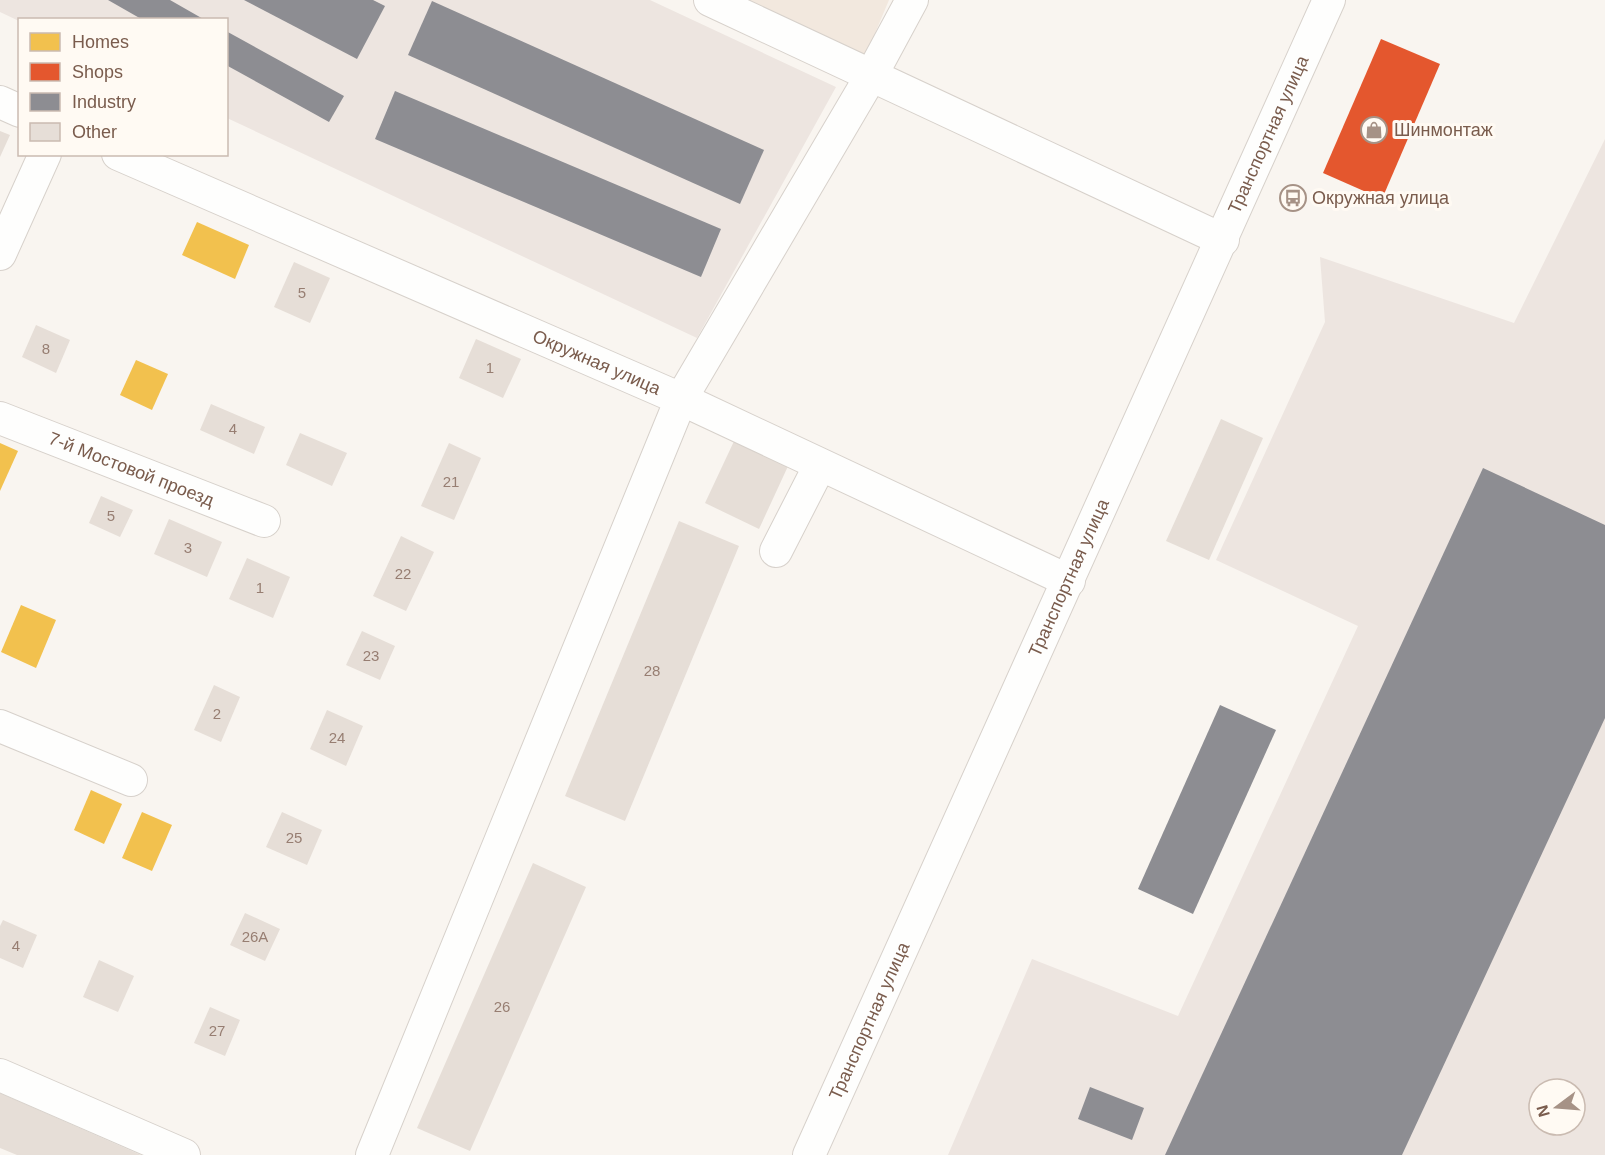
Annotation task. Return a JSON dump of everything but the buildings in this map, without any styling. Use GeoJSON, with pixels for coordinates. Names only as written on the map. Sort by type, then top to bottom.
{"type":"FeatureCollection","features":[{"type":"Feature","properties":{"kind":"street"},"geometry":{"type":"LineString","coordinates":[[710,0],[1223,240]]}},
{"type":"Feature","properties":{"kind":"street"},"geometry":{"type":"LineString","coordinates":[[372,1155],[681,399],[871,76],[912,0]]}},
{"type":"Feature","properties":{"kind":"street","name":"Транспортная улица"},"geometry":{"type":"LineString","coordinates":[[809,1155],[1223,240],[1329,0]]}},
{"type":"Feature","properties":{"kind":"street"},"geometry":{"type":"LineString","coordinates":[[0,102],[18,110]]}},
{"type":"Feature","properties":{"kind":"street"},"geometry":{"type":"LineString","coordinates":[[0,254],[44,156]]}},
{"type":"Feature","properties":{"kind":"street","name":"Окружная улица"},"geometry":{"type":"LineString","coordinates":[[123,156],[681,399],[1069,581]]}},
{"type":"Feature","properties":{"kind":"street","name":"7-й Мостовой проезд"},"geometry":{"type":"LineString","coordinates":[[0,418],[264,521]]}},
{"type":"Feature","properties":{"kind":"street"},"geometry":{"type":"LineString","coordinates":[[776,551],[820,465]]}},
{"type":"Feature","properties":{"kind":"street"},"geometry":{"type":"LineString","coordinates":[[0,726],[131,780]]}},
{"type":"Feature","properties":{"kind":"street"},"geometry":{"type":"LineString","coordinates":[[0,1075],[184,1155]]}},
{"type":"Feature","properties":{"kind":"shaded area"},"geometry":{"type":"Polygon","coordinates":[[[0,0],[650,0],[836,87],[697,338],[228,118],[228,18],[18,18],[18,21],[0,12],[0,0]]]}},
{"type":"Feature","properties":{"kind":"shaded area"},"geometry":{"type":"Polygon","coordinates":[[[741,0],[889,0],[865,57],[741,0]]]}},
{"type":"Feature","properties":{"kind":"shaded area"},"geometry":{"type":"Polygon","coordinates":[[[1605,139],[1605,1155],[948,1155],[1032,959],[1178,1016],[1358,626],[1216,560],[1325,322],[1320,257],[1514,323],[1605,139]]]}},
{"type":"Feature","properties":{"kind":"place","name":"Шинмонтаж"},"geometry":{"type":"Point","coordinates":[1374,130]}},
{"type":"Feature","properties":{"kind":"place","name":"Окружная улица"},"geometry":{"type":"Point","coordinates":[1293,198]}}]}
